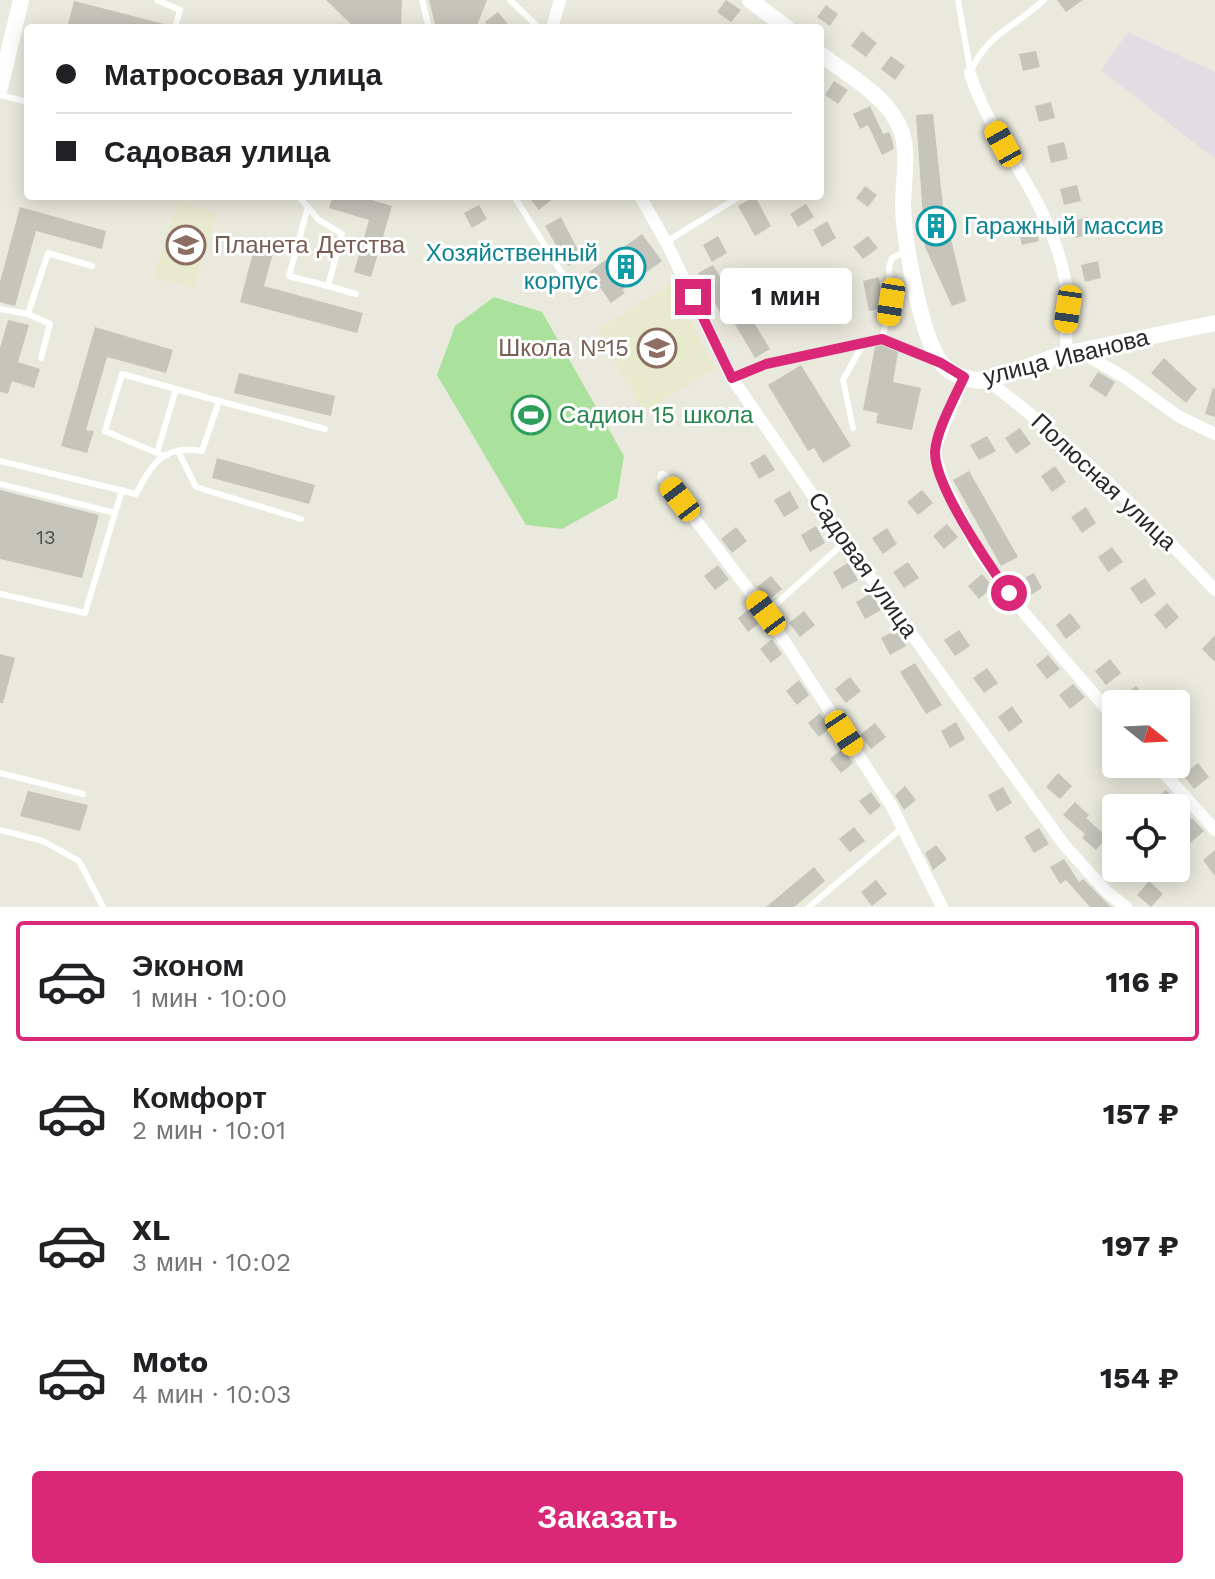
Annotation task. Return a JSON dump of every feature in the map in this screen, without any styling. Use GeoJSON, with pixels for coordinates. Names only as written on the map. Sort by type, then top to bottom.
{"type":"FeatureCollection","features":[{"type":"Feature","properties":{"kind":"street"},"geometry":{"type":"LineString","coordinates":[[0,88],[21,0]]}},
{"type":"Feature","properties":{"kind":"street"},"geometry":{"type":"LineString","coordinates":[[553,24],[560,0]]}},
{"type":"Feature","properties":{"kind":"street"},"geometry":{"type":"LineString","coordinates":[[750,0],[782,24]]}},
{"type":"Feature","properties":{"kind":"street"},"geometry":{"type":"LineString","coordinates":[[824,57],[880,100],[894,116],[902,132],[905,147],[903,210],[908,251],[925,326],[941,363],[964,377],[937,443],[935,454],[943,481],[978,551],[1025,614],[1102,704]]}},
{"type":"Feature","properties":{"kind":"street"},"geometry":{"type":"LineString","coordinates":[[970,73],[978,97],[1042,213],[1056,245],[1067,292],[1065,339],[1072,352],[1124,377],[1178,416],[1215,434]]}},
{"type":"Feature","properties":{"kind":"street","name":"Садовая улица"},"geometry":{"type":"LineString","coordinates":[[642,200],[732,378],[845,542],[1065,846],[1107,892],[1126,907]]}},
{"type":"Feature","properties":{"kind":"street","name":"улица Иванова"},"geometry":{"type":"LineString","coordinates":[[964,377],[988,381],[1072,352],[1215,323]]}},
{"type":"Feature","properties":{"kind":"street","name":"Полюсная улица"},"geometry":{"type":"LineString","coordinates":[[988,381],[1034,416],[1156,527],[1215,590]]}},
{"type":"Feature","properties":{"kind":"street"},"geometry":{"type":"LineString","coordinates":[[663,477],[766,613],[891,805],[942,907]]}},
{"type":"Feature","properties":{"kind":"street"},"geometry":{"type":"LineString","coordinates":[[1169,778],[1215,830]]}},
{"type":"Feature","properties":{"kind":"lane"},"geometry":{"type":"LineString","coordinates":[[157,0],[180,10],[176,24]]}},
{"type":"Feature","properties":{"kind":"lane"},"geometry":{"type":"LineString","coordinates":[[422,0],[428,24]]}},
{"type":"Feature","properties":{"kind":"lane"},"geometry":{"type":"LineString","coordinates":[[510,0],[535,24]]}},
{"type":"Feature","properties":{"kind":"lane"},"geometry":{"type":"LineString","coordinates":[[958,0],[970,73]]}},
{"type":"Feature","properties":{"kind":"lane"},"geometry":{"type":"LineString","coordinates":[[970,73],[977,55],[990,40],[1044,0]]}},
{"type":"Feature","properties":{"kind":"lane"},"geometry":{"type":"LineString","coordinates":[[0,95],[24,101]]}},
{"type":"Feature","properties":{"kind":"lane"},"geometry":{"type":"LineString","coordinates":[[302,200],[319,220],[342,234],[328,286]]}},
{"type":"Feature","properties":{"kind":"lane"},"geometry":{"type":"LineString","coordinates":[[516,200],[573,291]]}},
{"type":"Feature","properties":{"kind":"lane"},"geometry":{"type":"LineString","coordinates":[[666,242],[734,200]]}},
{"type":"Feature","properties":{"kind":"lane"},"geometry":{"type":"LineString","coordinates":[[308,207],[289,276],[356,294]]}},
{"type":"Feature","properties":{"kind":"lane"},"geometry":{"type":"LineString","coordinates":[[882,339],[891,302],[889,267],[892,258],[908,251]]}},
{"type":"Feature","properties":{"kind":"lane"},"geometry":{"type":"LineString","coordinates":[[28,314],[48,253],[92,266]]}},
{"type":"Feature","properties":{"kind":"lane"},"geometry":{"type":"LineString","coordinates":[[0,309],[28,314],[50,324],[41,358]]}},
{"type":"Feature","properties":{"kind":"lane"},"geometry":{"type":"LineString","coordinates":[[732,378],[766,364],[882,339],[941,363]]}},
{"type":"Feature","properties":{"kind":"lane"},"geometry":{"type":"LineString","coordinates":[[853,428],[843,380],[864,342]]}},
{"type":"Feature","properties":{"kind":"lane"},"geometry":{"type":"LineString","coordinates":[[166,456],[105,431],[122,374],[325,429]]}},
{"type":"Feature","properties":{"kind":"lane"},"geometry":{"type":"LineString","coordinates":[[157,453],[176,389]]}},
{"type":"Feature","properties":{"kind":"lane"},"geometry":{"type":"LineString","coordinates":[[0,461],[136,494],[154,461],[187,448],[202,451],[219,401]]}},
{"type":"Feature","properties":{"kind":"lane"},"geometry":{"type":"LineString","coordinates":[[178,451],[196,487],[301,519]]}},
{"type":"Feature","properties":{"kind":"lane"},"geometry":{"type":"LineString","coordinates":[[0,484],[115,513]]}},
{"type":"Feature","properties":{"kind":"lane"},"geometry":{"type":"LineString","coordinates":[[0,594],[85,613],[122,490]]}},
{"type":"Feature","properties":{"kind":"lane"},"geometry":{"type":"LineString","coordinates":[[766,613],[845,542]]}},
{"type":"Feature","properties":{"kind":"lane"},"geometry":{"type":"LineString","coordinates":[[0,773],[83,794]]}},
{"type":"Feature","properties":{"kind":"lane"},"geometry":{"type":"LineString","coordinates":[[810,907],[902,828]]}},
{"type":"Feature","properties":{"kind":"lane"},"geometry":{"type":"LineString","coordinates":[[0,830],[43,841],[79,861],[103,907]]}},
{"type":"Feature","properties":{"kind":"shaded area"},"geometry":{"type":"Polygon","coordinates":[[[1128,32],[1215,72],[1215,159],[1101,70],[1128,32]]]}},
{"type":"Feature","properties":{"kind":"shaded area","name":"Планета Детства"},"geometry":{"type":"Polygon","coordinates":[[[178,202],[217,213],[194,288],[154,277],[178,202]]]}},
{"type":"Feature","properties":{"kind":"shaded area","name":"Школа №15"},"geometry":{"type":"Polygon","coordinates":[[[671,283],[715,368],[643,413],[599,329],[671,283]]]}},
{"type":"Feature","properties":{"kind":"green space","name":"Садион 15 школа"},"geometry":{"type":"Polygon","coordinates":[[[494,297],[542,312],[624,456],[617,498],[562,529],[526,525],[437,375],[455,326],[494,297]]]}},
{"type":"Feature","properties":{"kind":"building"},"geometry":{"type":"Polygon","coordinates":[[[326,0],[402,0],[401,24],[351,24],[326,0]]]}},
{"type":"Feature","properties":{"kind":"building"},"geometry":{"type":"Polygon","coordinates":[[[429,0],[487,0],[478,24],[435,24],[429,0]]]}},
{"type":"Feature","properties":{"kind":"building"},"geometry":{"type":"Polygon","coordinates":[[[726,0],[741,10],[731,22],[717,12],[726,0]]]}},
{"type":"Feature","properties":{"kind":"building"},"geometry":{"type":"Polygon","coordinates":[[[1057,0],[1083,0],[1066,12],[1057,0]]]}},
{"type":"Feature","properties":{"kind":"building"},"geometry":{"type":"Polygon","coordinates":[[[74,1],[164,24],[68,24],[74,1]]]}},
{"type":"Feature","properties":{"kind":"building"},"geometry":{"type":"Polygon","coordinates":[[[826,5],[838,14],[830,26],[817,17],[826,5]]]}},
{"type":"Feature","properties":{"kind":"building"},"geometry":{"type":"Polygon","coordinates":[[[498,12],[508,24],[486,24],[498,12]]]}},
{"type":"Feature","properties":{"kind":"building"},"geometry":{"type":"Polygon","coordinates":[[[862,31],[877,43],[866,57],[851,46],[862,31]]]}},
{"type":"Feature","properties":{"kind":"building"},"geometry":{"type":"Polygon","coordinates":[[[1036,51],[1040,67],[1023,71],[1019,54],[1036,51]]]}},
{"type":"Feature","properties":{"kind":"building"},"geometry":{"type":"Polygon","coordinates":[[[891,56],[905,66],[895,80],[881,69],[891,56]]]}},
{"type":"Feature","properties":{"kind":"building"},"geometry":{"type":"Polygon","coordinates":[[[834,81],[848,90],[838,104],[825,95],[834,81]]]}},
{"type":"Feature","properties":{"kind":"building"},"geometry":{"type":"Polygon","coordinates":[[[1051,102],[1055,118],[1039,122],[1035,106],[1051,102]]]}},
{"type":"Feature","properties":{"kind":"building"},"geometry":{"type":"Polygon","coordinates":[[[870,106],[883,134],[889,132],[892,139],[894,149],[882,155],[868,125],[860,129],[853,114],[870,106]]]}},
{"type":"Feature","properties":{"kind":"building","name":"Гаражный массив"},"geometry":{"type":"Polygon","coordinates":[[[933,114],[943,206],[966,301],[952,306],[925,247],[916,115],[933,114]]]}},
{"type":"Feature","properties":{"kind":"building"},"geometry":{"type":"Polygon","coordinates":[[[1064,142],[1068,159],[1051,163],[1047,146],[1064,142]]]}},
{"type":"Feature","properties":{"kind":"building"},"geometry":{"type":"Polygon","coordinates":[[[1077,185],[1081,201],[1064,205],[1060,189],[1077,185]]]}},
{"type":"Feature","properties":{"kind":"building"},"geometry":{"type":"Polygon","coordinates":[[[865,186],[877,195],[868,207],[856,198],[865,186]]]}},
{"type":"Feature","properties":{"kind":"building"},"geometry":{"type":"Polygon","coordinates":[[[332,200],[372,200],[392,206],[371,277],[354,272],[369,220],[329,208],[332,200]]]}},
{"type":"Feature","properties":{"kind":"building"},"geometry":{"type":"Polygon","coordinates":[[[531,200],[551,200],[539,210],[531,200]]]}},
{"type":"Feature","properties":{"kind":"building"},"geometry":{"type":"Polygon","coordinates":[[[748,200],[757,200],[771,226],[755,236],[738,206],[748,200]]]}},
{"type":"Feature","properties":{"kind":"building"},"geometry":{"type":"Polygon","coordinates":[[[806,204],[814,217],[798,227],[790,214],[806,204]]]}},
{"type":"Feature","properties":{"kind":"building"},"geometry":{"type":"Polygon","coordinates":[[[479,205],[487,219],[472,228],[464,213],[479,205]]]}},
{"type":"Feature","properties":{"kind":"building"},"geometry":{"type":"Polygon","coordinates":[[[20,207],[106,231],[102,249],[36,231],[15,306],[0,302],[0,282],[20,207]]]}},
{"type":"Feature","properties":{"kind":"building"},"geometry":{"type":"Polygon","coordinates":[[[561,217],[582,258],[568,266],[545,226],[561,217]]]}},
{"type":"Feature","properties":{"kind":"building"},"geometry":{"type":"Polygon","coordinates":[[[1088,217],[1092,234],[1075,238],[1072,221],[1088,217]]]}},
{"type":"Feature","properties":{"kind":"building"},"geometry":{"type":"Polygon","coordinates":[[[827,221],[836,238],[822,247],[813,230],[827,221]]]}},
{"type":"Feature","properties":{"kind":"building"},"geometry":{"type":"Polygon","coordinates":[[[1035,224],[1039,241],[1022,245],[1018,228],[1035,224]]]}},
{"type":"Feature","properties":{"kind":"building","name":"Хозяйственный корпус"},"geometry":{"type":"Polygon","coordinates":[[[642,234],[662,261],[622,290],[625,293],[611,303],[589,272],[642,234]]]}},
{"type":"Feature","properties":{"kind":"building"},"geometry":{"type":"Polygon","coordinates":[[[718,236],[727,253],[712,262],[703,245],[718,236]]]}},
{"type":"Feature","properties":{"kind":"building"},"geometry":{"type":"Polygon","coordinates":[[[868,236],[878,248],[863,259],[853,247],[868,236]]]}},
{"type":"Feature","properties":{"kind":"building"},"geometry":{"type":"Polygon","coordinates":[[[255,245],[274,250],[264,286],[363,313],[357,333],[240,302],[255,245]]]}},
{"type":"Feature","properties":{"kind":"building"},"geometry":{"type":"Polygon","coordinates":[[[1098,261],[1101,278],[1085,282],[1081,265],[1098,261]]]}},
{"type":"Feature","properties":{"kind":"building"},"geometry":{"type":"Polygon","coordinates":[[[713,265],[739,309],[744,306],[770,349],[755,358],[727,311],[721,314],[698,273],[713,265]]]}},
{"type":"Feature","properties":{"kind":"building"},"geometry":{"type":"Polygon","coordinates":[[[879,277],[883,308],[869,311],[863,281],[879,277]]]}},
{"type":"Feature","properties":{"kind":"building"},"geometry":{"type":"Polygon","coordinates":[[[842,294],[843,314],[828,317],[827,296],[842,294]]]}},
{"type":"Feature","properties":{"kind":"building"},"geometry":{"type":"Polygon","coordinates":[[[8,320],[29,325],[18,362],[40,369],[34,388],[12,381],[8,394],[0,392],[0,348],[8,320]]]}},
{"type":"Feature","properties":{"kind":"building"},"geometry":{"type":"Polygon","coordinates":[[[95,327],[173,350],[166,373],[107,357],[86,430],[94,431],[87,453],[61,446],[95,327]]]}},
{"type":"Feature","properties":{"kind":"building"},"geometry":{"type":"Polygon","coordinates":[[[881,345],[898,352],[893,382],[921,388],[912,430],[876,423],[878,413],[863,410],[875,347],[881,345]]]}},
{"type":"Feature","properties":{"kind":"building"},"geometry":{"type":"Polygon","coordinates":[[[1164,358],[1197,389],[1186,403],[1151,373],[1164,358]]]}},
{"type":"Feature","properties":{"kind":"building"},"geometry":{"type":"Polygon","coordinates":[[[801,365],[851,446],[823,463],[814,448],[808,451],[768,385],[801,365]]]}},
{"type":"Feature","properties":{"kind":"building"},"geometry":{"type":"Polygon","coordinates":[[[1098,372],[1115,382],[1106,397],[1089,386],[1098,372]]]}},
{"type":"Feature","properties":{"kind":"building"},"geometry":{"type":"Polygon","coordinates":[[[239,373],[335,396],[331,416],[234,393],[239,373]]]}},
{"type":"Feature","properties":{"kind":"building"},"geometry":{"type":"Polygon","coordinates":[[[1215,389],[1215,417],[1205,414],[1215,389]]]}},
{"type":"Feature","properties":{"kind":"building"},"geometry":{"type":"Polygon","coordinates":[[[1020,428],[1031,444],[1016,454],[1005,438],[1020,428]]]}},
{"type":"Feature","properties":{"kind":"building"},"geometry":{"type":"Polygon","coordinates":[[[987,436],[996,451],[979,460],[970,445],[987,436]]]}},
{"type":"Feature","properties":{"kind":"building"},"geometry":{"type":"Polygon","coordinates":[[[765,454],[775,470],[759,479],[750,463],[765,454]]]}},
{"type":"Feature","properties":{"kind":"building"},"geometry":{"type":"Polygon","coordinates":[[[217,458],[315,485],[309,504],[212,478],[217,458]]]}},
{"type":"Feature","properties":{"kind":"building"},"geometry":{"type":"Polygon","coordinates":[[[1055,466],[1066,482],[1052,492],[1041,476],[1055,466]]]}},
{"type":"Feature","properties":{"kind":"building"},"geometry":{"type":"Polygon","coordinates":[[[969,471],[1018,557],[1001,566],[953,480],[969,471]]]}},
{"type":"Feature","properties":{"kind":"building"},"geometry":{"type":"Polygon","coordinates":[[[0,490],[99,515],[82,578],[0,559],[0,490]]]}},
{"type":"Feature","properties":{"kind":"building"},"geometry":{"type":"Polygon","coordinates":[[[922,490],[933,503],[918,515],[907,502],[922,490]]]}},
{"type":"Feature","properties":{"kind":"building"},"geometry":{"type":"Polygon","coordinates":[[[790,491],[799,508],[784,517],[774,500],[790,491]]]}},
{"type":"Feature","properties":{"kind":"building"},"geometry":{"type":"Polygon","coordinates":[[[1086,507],[1096,523],[1082,533],[1071,517],[1086,507]]]}},
{"type":"Feature","properties":{"kind":"building"},"geometry":{"type":"Polygon","coordinates":[[[947,524],[958,537],[944,549],[933,536],[947,524]]]}},
{"type":"Feature","properties":{"kind":"building"},"geometry":{"type":"Polygon","coordinates":[[[816,526],[825,543],[810,552],[801,535],[816,526]]]}},
{"type":"Feature","properties":{"kind":"building"},"geometry":{"type":"Polygon","coordinates":[[[736,527],[747,541],[732,553],[721,539],[736,527]]]}},
{"type":"Feature","properties":{"kind":"building"},"geometry":{"type":"Polygon","coordinates":[[[887,528],[897,544],[883,554],[872,538],[887,528]]]}},
{"type":"Feature","properties":{"kind":"building"},"geometry":{"type":"Polygon","coordinates":[[[1112,547],[1123,562],[1108,572],[1098,557],[1112,547]]]}},
{"type":"Feature","properties":{"kind":"building"},"geometry":{"type":"Polygon","coordinates":[[[908,562],[919,578],[904,588],[893,572],[908,562]]]}},
{"type":"Feature","properties":{"kind":"building"},"geometry":{"type":"Polygon","coordinates":[[[848,563],[858,580],[842,589],[833,572],[848,563]]]}},
{"type":"Feature","properties":{"kind":"building"},"geometry":{"type":"Polygon","coordinates":[[[718,565],[729,579],[715,590],[704,576],[718,565]]]}},
{"type":"Feature","properties":{"kind":"building"},"geometry":{"type":"Polygon","coordinates":[[[1034,573],[1042,588],[1026,598],[1017,582],[1034,573]]]}},
{"type":"Feature","properties":{"kind":"building"},"geometry":{"type":"Polygon","coordinates":[[[982,574],[993,587],[979,599],[968,586],[982,574]]]}},
{"type":"Feature","properties":{"kind":"building"},"geometry":{"type":"Polygon","coordinates":[[[771,576],[782,589],[768,601],[757,587],[771,576]]]}},
{"type":"Feature","properties":{"kind":"building"},"geometry":{"type":"Polygon","coordinates":[[[1145,578],[1156,594],[1141,604],[1130,588],[1145,578]]]}},
{"type":"Feature","properties":{"kind":"building"},"geometry":{"type":"Polygon","coordinates":[[[871,593],[881,610],[865,619],[856,602],[871,593]]]}},
{"type":"Feature","properties":{"kind":"building"},"geometry":{"type":"Polygon","coordinates":[[[1167,603],[1179,617],[1166,629],[1154,615],[1167,603]]]}},
{"type":"Feature","properties":{"kind":"building"},"geometry":{"type":"Polygon","coordinates":[[[751,608],[761,622],[748,632],[738,618],[751,608]]]}},
{"type":"Feature","properties":{"kind":"building"},"geometry":{"type":"Polygon","coordinates":[[[804,611],[815,625],[800,637],[789,623],[804,611]]]}},
{"type":"Feature","properties":{"kind":"building"},"geometry":{"type":"Polygon","coordinates":[[[1070,613],[1081,627],[1066,639],[1056,625],[1070,613]]]}},
{"type":"Feature","properties":{"kind":"building"},"geometry":{"type":"Polygon","coordinates":[[[896,630],[906,646],[890,655],[881,638],[896,630]]]}},
{"type":"Feature","properties":{"kind":"building"},"geometry":{"type":"Polygon","coordinates":[[[959,630],[970,646],[955,656],[944,640],[959,630]]]}},
{"type":"Feature","properties":{"kind":"building"},"geometry":{"type":"Polygon","coordinates":[[[1215,635],[1215,662],[1202,649],[1215,635]]]}},
{"type":"Feature","properties":{"kind":"building"},"geometry":{"type":"Polygon","coordinates":[[[772,639],[782,654],[771,663],[760,649],[772,639]]]}},
{"type":"Feature","properties":{"kind":"building"},"geometry":{"type":"Polygon","coordinates":[[[0,654],[15,658],[3,703],[0,703],[0,654]]]}},
{"type":"Feature","properties":{"kind":"building"},"geometry":{"type":"Polygon","coordinates":[[[1048,655],[1060,669],[1047,679],[1036,665],[1048,655]]]}},
{"type":"Feature","properties":{"kind":"building"},"geometry":{"type":"Polygon","coordinates":[[[1110,659],[1121,673],[1106,685],[1095,671],[1110,659]]]}},
{"type":"Feature","properties":{"kind":"building"},"geometry":{"type":"Polygon","coordinates":[[[915,663],[942,705],[926,714],[900,672],[915,663]]]}},
{"type":"Feature","properties":{"kind":"building"},"geometry":{"type":"Polygon","coordinates":[[[987,668],[998,683],[984,693],[973,678],[987,668]]]}},
{"type":"Feature","properties":{"kind":"building"},"geometry":{"type":"Polygon","coordinates":[[[850,677],[861,691],[846,703],[835,689],[850,677]]]}},
{"type":"Feature","properties":{"kind":"building"},"geometry":{"type":"Polygon","coordinates":[[[799,680],[809,695],[797,705],[786,691],[799,680]]]}},
{"type":"Feature","properties":{"kind":"building"},"geometry":{"type":"Polygon","coordinates":[[[1073,684],[1085,697],[1070,709],[1059,695],[1073,684]]]}},
{"type":"Feature","properties":{"kind":"building"},"geometry":{"type":"Polygon","coordinates":[[[1012,706],[1023,722],[1009,732],[998,717],[1012,706]]]}},
{"type":"Feature","properties":{"kind":"building"},"geometry":{"type":"Polygon","coordinates":[[[820,713],[830,728],[819,737],[808,723],[820,713]]]}},
{"type":"Feature","properties":{"kind":"building"},"geometry":{"type":"Polygon","coordinates":[[[956,722],[965,739],[950,748],[941,731],[956,722]]]}},
{"type":"Feature","properties":{"kind":"building"},"geometry":{"type":"Polygon","coordinates":[[[875,723],[886,737],[871,749],[860,735],[875,723]]]}},
{"type":"Feature","properties":{"kind":"building"},"geometry":{"type":"Polygon","coordinates":[[[843,748],[853,763],[841,773],[830,759],[843,748]]]}},
{"type":"Feature","properties":{"kind":"building"},"geometry":{"type":"Polygon","coordinates":[[[1198,763],[1209,777],[1194,789],[1185,778],[1190,778],[1190,769],[1198,763]]]}},
{"type":"Feature","properties":{"kind":"building"},"geometry":{"type":"Polygon","coordinates":[[[1058,773],[1072,786],[1060,799],[1046,787],[1058,773]]]}},
{"type":"Feature","properties":{"kind":"building"},"geometry":{"type":"Polygon","coordinates":[[[905,786],[916,800],[904,810],[895,795],[905,786]]]}},
{"type":"Feature","properties":{"kind":"building"},"geometry":{"type":"Polygon","coordinates":[[[1003,787],[1012,803],[997,812],[988,795],[1003,787]]]}},
{"type":"Feature","properties":{"kind":"building"},"geometry":{"type":"Polygon","coordinates":[[[28,791],[88,805],[80,831],[20,816],[28,791]]]}},
{"type":"Feature","properties":{"kind":"building"},"geometry":{"type":"Polygon","coordinates":[[[871,792],[881,806],[870,815],[859,801],[871,792]]]}},
{"type":"Feature","properties":{"kind":"building"},"geometry":{"type":"Polygon","coordinates":[[[1075,802],[1089,815],[1086,818],[1102,832],[1102,843],[1096,850],[1082,838],[1085,834],[1063,815],[1075,802]]]}},
{"type":"Feature","properties":{"kind":"building"},"geometry":{"type":"Polygon","coordinates":[[[1192,818],[1204,831],[1190,843],[1192,818]]]}},
{"type":"Feature","properties":{"kind":"building"},"geometry":{"type":"Polygon","coordinates":[[[854,827],[865,841],[850,852],[839,839],[854,827]]]}},
{"type":"Feature","properties":{"kind":"building"},"geometry":{"type":"Polygon","coordinates":[[[1039,828],[1049,844],[1034,853],[1024,837],[1039,828]]]}},
{"type":"Feature","properties":{"kind":"building"},"geometry":{"type":"Polygon","coordinates":[[[936,845],[947,859],[933,870],[925,853],[936,845]]]}},
{"type":"Feature","properties":{"kind":"building"},"geometry":{"type":"Polygon","coordinates":[[[1215,850],[1215,876],[1203,860],[1215,850]]]}},
{"type":"Feature","properties":{"kind":"building"},"geometry":{"type":"Polygon","coordinates":[[[1064,859],[1079,882],[1083,879],[1111,907],[1090,907],[1066,880],[1060,884],[1050,867],[1064,859]]]}},
{"type":"Feature","properties":{"kind":"building"},"geometry":{"type":"Polygon","coordinates":[[[814,867],[825,881],[794,907],[766,907],[814,867]]]}},
{"type":"Feature","properties":{"kind":"building"},"geometry":{"type":"Polygon","coordinates":[[[876,880],[887,894],[872,906],[861,892],[876,880]]]}},
{"type":"Feature","properties":{"kind":"building"},"geometry":{"type":"Polygon","coordinates":[[[1148,882],[1163,894],[1151,907],[1137,895],[1148,882]]]}},
{"type":"Feature","properties":{"kind":"place","name":"Гаражный массив"},"geometry":{"type":"Point","coordinates":[936,226]}},
{"type":"Feature","properties":{"kind":"place","name":"Планета Детства"},"geometry":{"type":"Point","coordinates":[186,245]}},
{"type":"Feature","properties":{"kind":"place","name":"Хозяйственный корпус"},"geometry":{"type":"Point","coordinates":[626,267]}},
{"type":"Feature","properties":{"kind":"place","name":"Школа №15"},"geometry":{"type":"Point","coordinates":[657,348]}},
{"type":"Feature","properties":{"kind":"place","name":"Садион 15 школа"},"geometry":{"type":"Point","coordinates":[531,415]}},
{"type":"Feature","properties":{"kind":"route"},"geometry":{"type":"LineString","coordinates":[[693,297],[732,378],[766,364],[882,339],[941,363],[964,377],[935,454],[943,481],[978,551],[1009,593]]}}]}
